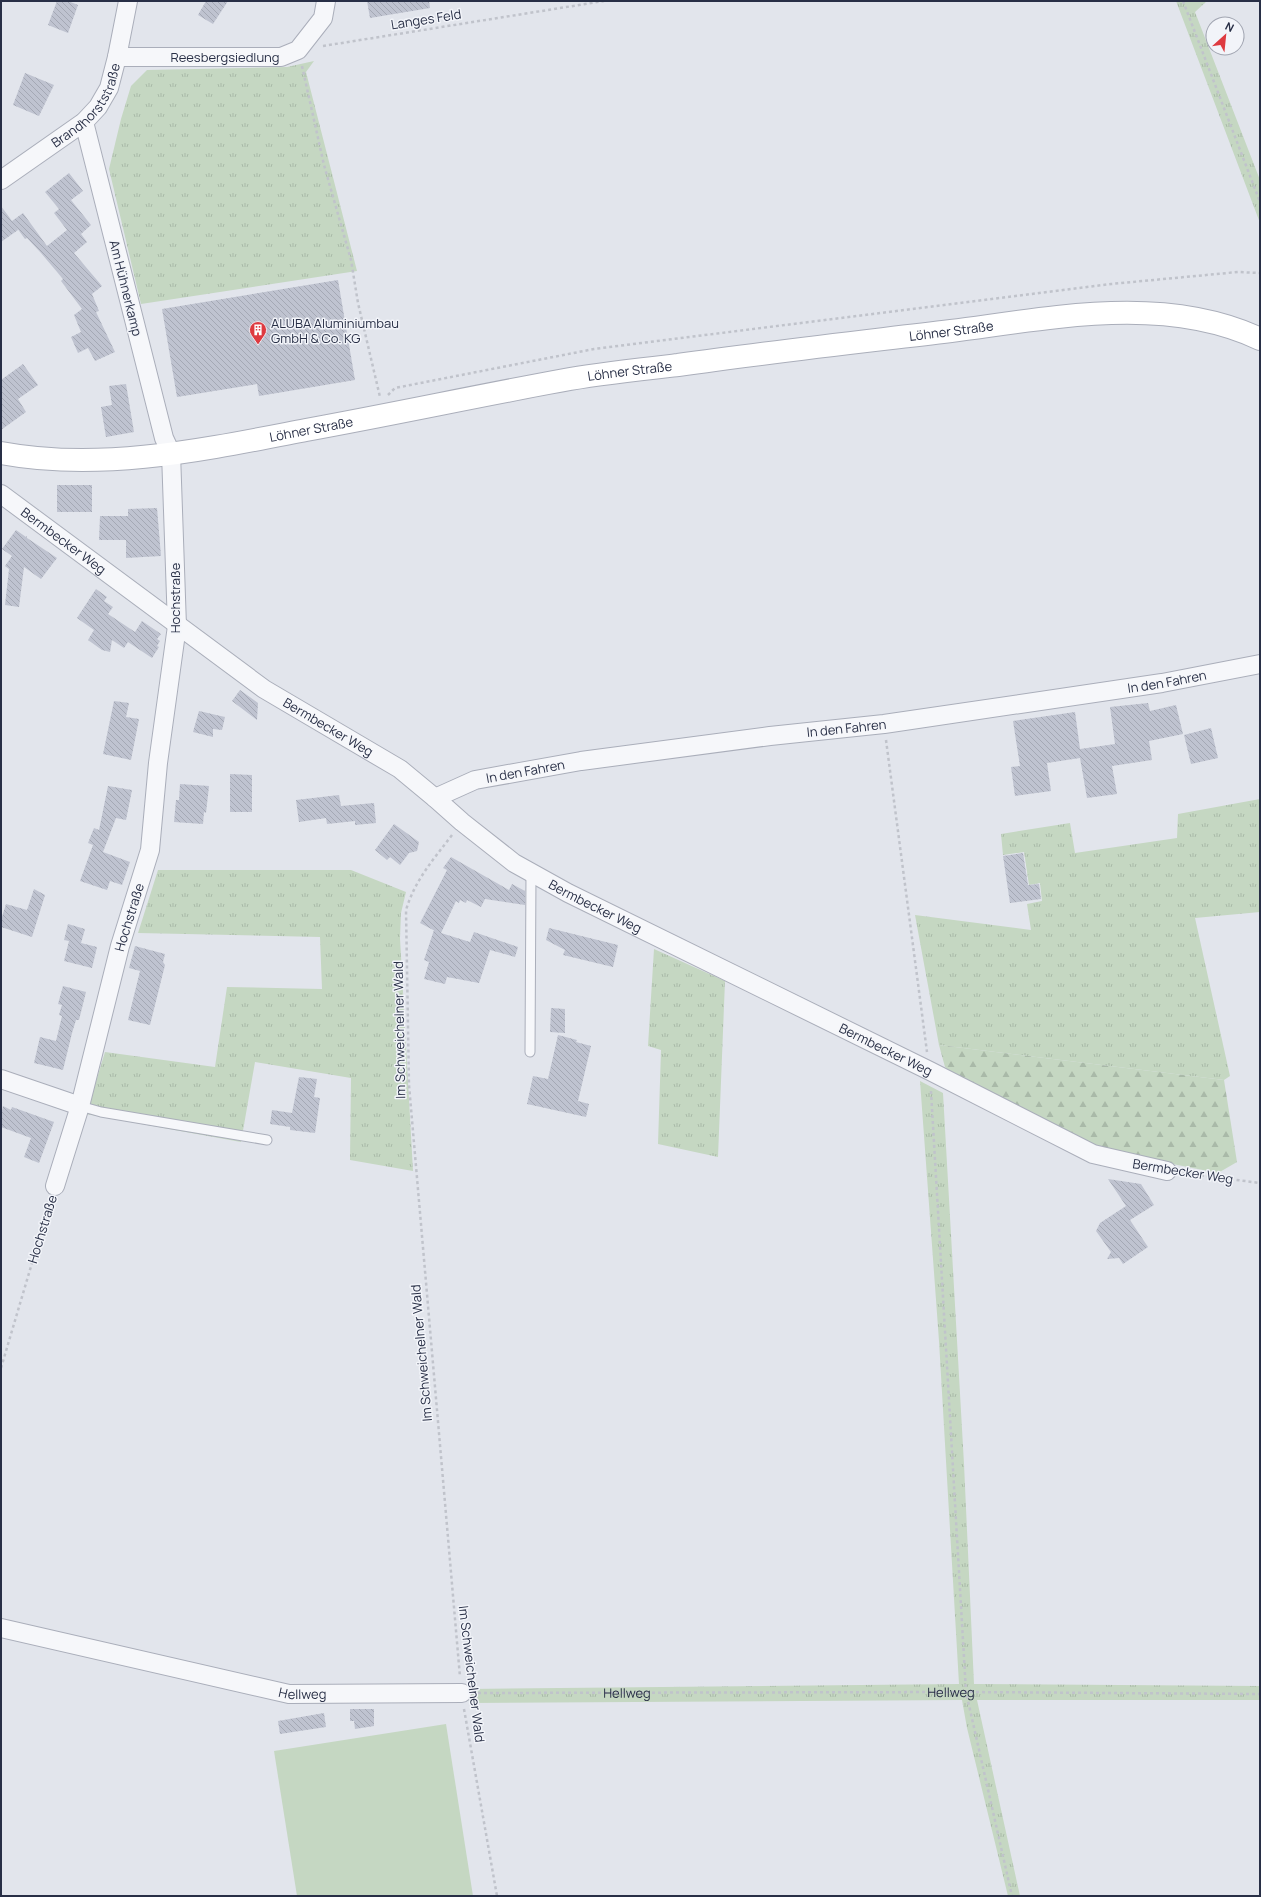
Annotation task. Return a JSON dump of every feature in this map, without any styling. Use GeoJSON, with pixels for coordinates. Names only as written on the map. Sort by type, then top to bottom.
{"type":"FeatureCollection","features":[{"type":"Feature","properties":{"kind":"main road","name":"Löhner Straße"},"geometry":{"type":"LineString","coordinates":[[1,453],[43,458],[80,460],[122,458],[171,453],[222,446],[574,379],[779,351],[1036,320],[1116,312],[1154,313],[1190,318],[1222,325],[1260,339]]}},
{"type":"Feature","properties":{"kind":"street","name":"Brandhorststraße"},"geometry":{"type":"LineString","coordinates":[[1,180],[84,122],[98,107],[109,88],[117,57],[128,1]]}},
{"type":"Feature","properties":{"kind":"street","name":"Reesbergsiedlung"},"geometry":{"type":"LineString","coordinates":[[117,57],[281,57],[298,50],[323,18],[326,1]]}},
{"type":"Feature","properties":{"kind":"street","name":"Am Hühnerkamp"},"geometry":{"type":"LineString","coordinates":[[84,122],[164,438],[171,453]]}},
{"type":"Feature","properties":{"kind":"street","name":"Hochstraße"},"geometry":{"type":"LineString","coordinates":[[55,1186],[80,1106],[120,946],[150,850],[158,763],[177,626],[171,453]]}},
{"type":"Feature","properties":{"kind":"street","name":"Bermbecker Weg"},"geometry":{"type":"LineString","coordinates":[[1,494],[177,626],[264,689],[400,769],[462,822],[514,863],[531,873],[568,893],[1092,1154],[1167,1171]]}},
{"type":"Feature","properties":{"kind":"street","name":"In den Fahren"},"geometry":{"type":"LineString","coordinates":[[435,798],[474,780],[580,761],[770,736],[884,724],[1162,683],[1260,664]]}},
{"type":"Feature","properties":{"kind":"street"},"geometry":{"type":"LineString","coordinates":[[1,1079],[80,1106]]}},
{"type":"Feature","properties":{"kind":"street","name":"Hellweg"},"geometry":{"type":"LineString","coordinates":[[1,1628],[289,1694],[462,1693]]}},
{"type":"Feature","properties":{"kind":"lane"},"geometry":{"type":"LineString","coordinates":[[530,1052],[531,873]]}},
{"type":"Feature","properties":{"kind":"lane"},"geometry":{"type":"LineString","coordinates":[[80,1106],[100,1112],[267,1140]]}},
{"type":"Feature","properties":{"kind":"path","name":"Langes Feld"},"geometry":{"type":"LineString","coordinates":[[298,50],[604,1]]}},
{"type":"Feature","properties":{"kind":"path"},"geometry":{"type":"LineString","coordinates":[[1183,1],[1260,202]]}},
{"type":"Feature","properties":{"kind":"path"},"geometry":{"type":"LineString","coordinates":[[298,50],[324,165],[351,260],[358,303],[384,415]]}},
{"type":"Feature","properties":{"kind":"path"},"geometry":{"type":"LineString","coordinates":[[884,724],[930,1072],[966,1692],[1012,1896]]}},
{"type":"Feature","properties":{"kind":"path","name":"Im Schweichelner Wald"},"geometry":{"type":"LineString","coordinates":[[462,822],[419,878],[410,896],[406,910],[408,1085],[462,1693],[497,1896]]}},
{"type":"Feature","properties":{"kind":"path","name":"Bermbecker Weg"},"geometry":{"type":"LineString","coordinates":[[1167,1171],[1260,1183]]}},
{"type":"Feature","properties":{"kind":"path","name":"Hochstraße"},"geometry":{"type":"LineString","coordinates":[[1,1368],[55,1186]]}},
{"type":"Feature","properties":{"kind":"path","name":"Hellweg"},"geometry":{"type":"LineString","coordinates":[[462,1693],[966,1692],[1260,1694]]}},
{"type":"Feature","properties":{"kind":"green space"},"geometry":{"type":"Polygon","coordinates":[[[1176,1],[1207,1],[1195,12],[1205,38],[1205,56],[1212,56],[1260,180],[1260,223],[1176,1]]]}},
{"type":"Feature","properties":{"kind":"green space"},"geometry":{"type":"Polygon","coordinates":[[[314,61],[306,72],[357,271],[141,304],[109,169],[121,119],[131,86],[147,70],[287,67],[314,61]]]}},
{"type":"Feature","properties":{"kind":"green space"},"geometry":{"type":"Polygon","coordinates":[[[1260,799],[1260,912],[1195,918],[1230,1076],[1224,1080],[939,1045],[915,915],[1031,930],[1027,904],[1042,901],[1040,883],[1029,885],[1024,852],[1003,855],[1001,834],[1070,823],[1075,853],[1177,838],[1178,814],[1260,799]]]}},
{"type":"Feature","properties":{"kind":"green space"},"geometry":{"type":"Polygon","coordinates":[[[158,870],[351,870],[406,892],[401,913],[400,938],[413,1171],[350,1160],[351,1078],[255,1062],[241,1142],[86,1114],[105,1052],[215,1067],[227,987],[322,989],[320,937],[138,933],[158,870]]]}},
{"type":"Feature","properties":{"kind":"green space"},"geometry":{"type":"Polygon","coordinates":[[[654,949],[725,981],[718,1157],[658,1144],[661,1050],[648,1046],[654,949]]]}},
{"type":"Feature","properties":{"kind":"green space"},"geometry":{"type":"Polygon","coordinates":[[[939,1045],[1224,1080],[1237,1162],[1218,1173],[1102,1150],[967,1085],[945,1067],[939,1045]]]}},
{"type":"Feature","properties":{"kind":"green space"},"geometry":{"type":"Polygon","coordinates":[[[920,1081],[943,1093],[964,1464],[974,1684],[1260,1686],[1260,1700],[977,1700],[1020,1896],[1008,1896],[967,1728],[962,1700],[469,1703],[468,1689],[959,1684],[939,1341],[920,1081]]]}},
{"type":"Feature","properties":{"kind":"green space"},"geometry":{"type":"Polygon","coordinates":[[[446,1724],[473,1896],[297,1896],[274,1751],[446,1724]]]}},
{"type":"Feature","properties":{"kind":"building"},"geometry":{"type":"Polygon","coordinates":[[[57,1],[68,1],[78,5],[68,33],[48,25],[57,1]]]}},
{"type":"Feature","properties":{"kind":"building"},"geometry":{"type":"Polygon","coordinates":[[[206,1],[228,1],[213,24],[198,15],[206,1]]]}},
{"type":"Feature","properties":{"kind":"building"},"geometry":{"type":"Polygon","coordinates":[[[367,1],[429,1],[430,8],[370,18],[367,1]]]}},
{"type":"Feature","properties":{"kind":"building"},"geometry":{"type":"Polygon","coordinates":[[[25,73],[54,85],[39,116],[13,105],[25,73]]]}},
{"type":"Feature","properties":{"kind":"building"},"geometry":{"type":"Polygon","coordinates":[[[69,173],[83,191],[71,200],[91,225],[81,234],[87,242],[74,253],[102,286],[92,294],[99,311],[96,312],[115,352],[95,361],[88,348],[78,353],[71,337],[81,332],[74,315],[82,309],[61,281],[63,279],[27,238],[25,239],[17,228],[18,230],[1,242],[1,206],[12,221],[23,213],[47,246],[67,230],[54,213],[59,209],[45,192],[69,173]]]}},
{"type":"Feature","properties":{"kind":"building","name":"ALUBA Aluminiumbau GmbH & Co. KG"},"geometry":{"type":"Polygon","coordinates":[[[338,280],[355,380],[259,396],[257,384],[177,397],[162,309],[338,280]]]}},
{"type":"Feature","properties":{"kind":"building"},"geometry":{"type":"Polygon","coordinates":[[[23,364],[38,385],[18,399],[26,412],[1,430],[1,380],[23,364]]]}},
{"type":"Feature","properties":{"kind":"building"},"geometry":{"type":"Polygon","coordinates":[[[126,384],[134,432],[106,437],[101,407],[112,405],[109,386],[126,384]]]}},
{"type":"Feature","properties":{"kind":"building"},"geometry":{"type":"Polygon","coordinates":[[[57,485],[92,485],[92,512],[57,512],[57,485]]]}},
{"type":"Feature","properties":{"kind":"building"},"geometry":{"type":"Polygon","coordinates":[[[157,508],[161,556],[126,558],[126,540],[99,540],[100,516],[128,516],[128,509],[157,508]]]}},
{"type":"Feature","properties":{"kind":"building"},"geometry":{"type":"Polygon","coordinates":[[[16,530],[26,537],[27,536],[27,538],[57,558],[41,579],[24,567],[19,607],[5,605],[9,569],[5,566],[12,556],[2,549],[16,530]]]}},
{"type":"Feature","properties":{"kind":"building"},"geometry":{"type":"Polygon","coordinates":[[[96,589],[107,597],[104,601],[113,607],[108,614],[135,632],[142,621],[161,634],[157,639],[160,641],[157,646],[159,647],[152,658],[128,642],[124,648],[112,640],[110,652],[102,650],[88,640],[94,630],[77,618],[96,589]]]}},
{"type":"Feature","properties":{"kind":"building"},"geometry":{"type":"Polygon","coordinates":[[[240,690],[258,703],[257,720],[232,701],[240,690]]]}},
{"type":"Feature","properties":{"kind":"building"},"geometry":{"type":"Polygon","coordinates":[[[114,701],[129,703],[126,717],[139,719],[131,760],[103,754],[114,701]]]}},
{"type":"Feature","properties":{"kind":"building"},"geometry":{"type":"Polygon","coordinates":[[[1148,703],[1150,711],[1176,705],[1183,734],[1149,741],[1152,760],[1112,766],[1117,794],[1087,798],[1080,758],[1047,763],[1051,791],[1015,796],[1011,767],[1020,766],[1013,721],[1075,712],[1080,749],[1115,744],[1110,707],[1148,703]]]}},
{"type":"Feature","properties":{"kind":"building"},"geometry":{"type":"Polygon","coordinates":[[[199,711],[225,717],[222,730],[213,729],[213,737],[193,732],[199,711]]]}},
{"type":"Feature","properties":{"kind":"building"},"geometry":{"type":"Polygon","coordinates":[[[1211,728],[1218,758],[1191,764],[1184,735],[1211,728]]]}},
{"type":"Feature","properties":{"kind":"building"},"geometry":{"type":"Polygon","coordinates":[[[230,774],[252,775],[252,812],[230,812],[230,774]]]}},
{"type":"Feature","properties":{"kind":"building"},"geometry":{"type":"Polygon","coordinates":[[[180,784],[209,786],[206,813],[204,812],[203,824],[174,822],[176,800],[179,800],[180,784]]]}},
{"type":"Feature","properties":{"kind":"building"},"geometry":{"type":"Polygon","coordinates":[[[108,786],[132,790],[126,820],[116,818],[103,852],[130,862],[122,885],[110,881],[107,890],[80,881],[93,845],[88,843],[94,828],[99,830],[108,786]]]}},
{"type":"Feature","properties":{"kind":"building"},"geometry":{"type":"Polygon","coordinates":[[[339,795],[341,806],[374,803],[376,823],[355,825],[355,821],[327,824],[326,818],[299,822],[296,800],[339,795]]]}},
{"type":"Feature","properties":{"kind":"building"},"geometry":{"type":"Polygon","coordinates":[[[394,824],[419,842],[417,851],[409,853],[400,865],[390,857],[387,860],[375,850],[394,824]]]}},
{"type":"Feature","properties":{"kind":"building"},"geometry":{"type":"Polygon","coordinates":[[[1023,853],[1028,885],[1039,884],[1041,899],[1010,903],[1003,856],[1023,853]]]}},
{"type":"Feature","properties":{"kind":"building"},"geometry":{"type":"Polygon","coordinates":[[[451,857],[509,890],[512,884],[525,891],[525,905],[485,899],[481,907],[467,900],[466,903],[460,900],[459,903],[456,901],[441,933],[470,942],[474,932],[518,947],[515,957],[490,950],[479,983],[447,977],[445,984],[424,979],[429,962],[424,960],[434,930],[420,923],[447,870],[443,868],[451,857]]]}},
{"type":"Feature","properties":{"kind":"building"},"geometry":{"type":"Polygon","coordinates":[[[34,889],[45,895],[32,937],[1,927],[1,920],[6,904],[27,910],[34,889]]]}},
{"type":"Feature","properties":{"kind":"building"},"geometry":{"type":"Polygon","coordinates":[[[68,924],[85,929],[81,943],[97,947],[92,968],[64,961],[69,941],[64,940],[68,924]]]}},
{"type":"Feature","properties":{"kind":"building"},"geometry":{"type":"Polygon","coordinates":[[[549,928],[618,945],[613,967],[563,955],[565,950],[546,940],[549,928]]]}},
{"type":"Feature","properties":{"kind":"building"},"geometry":{"type":"Polygon","coordinates":[[[135,946],[165,954],[163,962],[165,965],[150,1025],[128,1020],[140,971],[129,968],[135,946]]]}},
{"type":"Feature","properties":{"kind":"building"},"geometry":{"type":"Polygon","coordinates":[[[63,986],[86,992],[79,1020],[76,1020],[72,1033],[63,1070],[34,1063],[40,1037],[56,1041],[62,1016],[59,1015],[62,1005],[58,1004],[63,986]]]}},
{"type":"Feature","properties":{"kind":"building"},"geometry":{"type":"Polygon","coordinates":[[[551,1008],[565,1009],[565,1033],[550,1032],[551,1008]]]}},
{"type":"Feature","properties":{"kind":"building"},"geometry":{"type":"Polygon","coordinates":[[[558,1035],[577,1040],[576,1042],[591,1046],[578,1101],[589,1104],[586,1117],[527,1104],[533,1076],[548,1079],[558,1035]]]}},
{"type":"Feature","properties":{"kind":"building"},"geometry":{"type":"Polygon","coordinates":[[[299,1077],[317,1079],[314,1097],[320,1098],[315,1133],[290,1130],[290,1127],[270,1124],[272,1110],[292,1113],[299,1077]]]}},
{"type":"Feature","properties":{"kind":"building"},"geometry":{"type":"Polygon","coordinates":[[[3,1106],[11,1110],[12,1107],[54,1122],[39,1163],[24,1157],[31,1138],[1,1127],[3,1106]]]}},
{"type":"Feature","properties":{"kind":"building"},"geometry":{"type":"Polygon","coordinates":[[[1108,1179],[1141,1184],[1154,1205],[1130,1220],[1148,1247],[1123,1264],[1119,1258],[1107,1259],[1111,1252],[1096,1231],[1100,1223],[1126,1206],[1108,1179]]]}},
{"type":"Feature","properties":{"kind":"building"},"geometry":{"type":"Polygon","coordinates":[[[350,1709],[374,1709],[374,1726],[355,1729],[354,1721],[350,1721],[350,1709]]]}},
{"type":"Feature","properties":{"kind":"building"},"geometry":{"type":"Polygon","coordinates":[[[324,1713],[326,1727],[280,1734],[278,1721],[324,1713]]]}},
{"type":"Feature","properties":{"kind":"place","name":"ALUBA Aluminiumbau GmbH & Co. KG"},"geometry":{"type":"Point","coordinates":[258,345]}}]}
